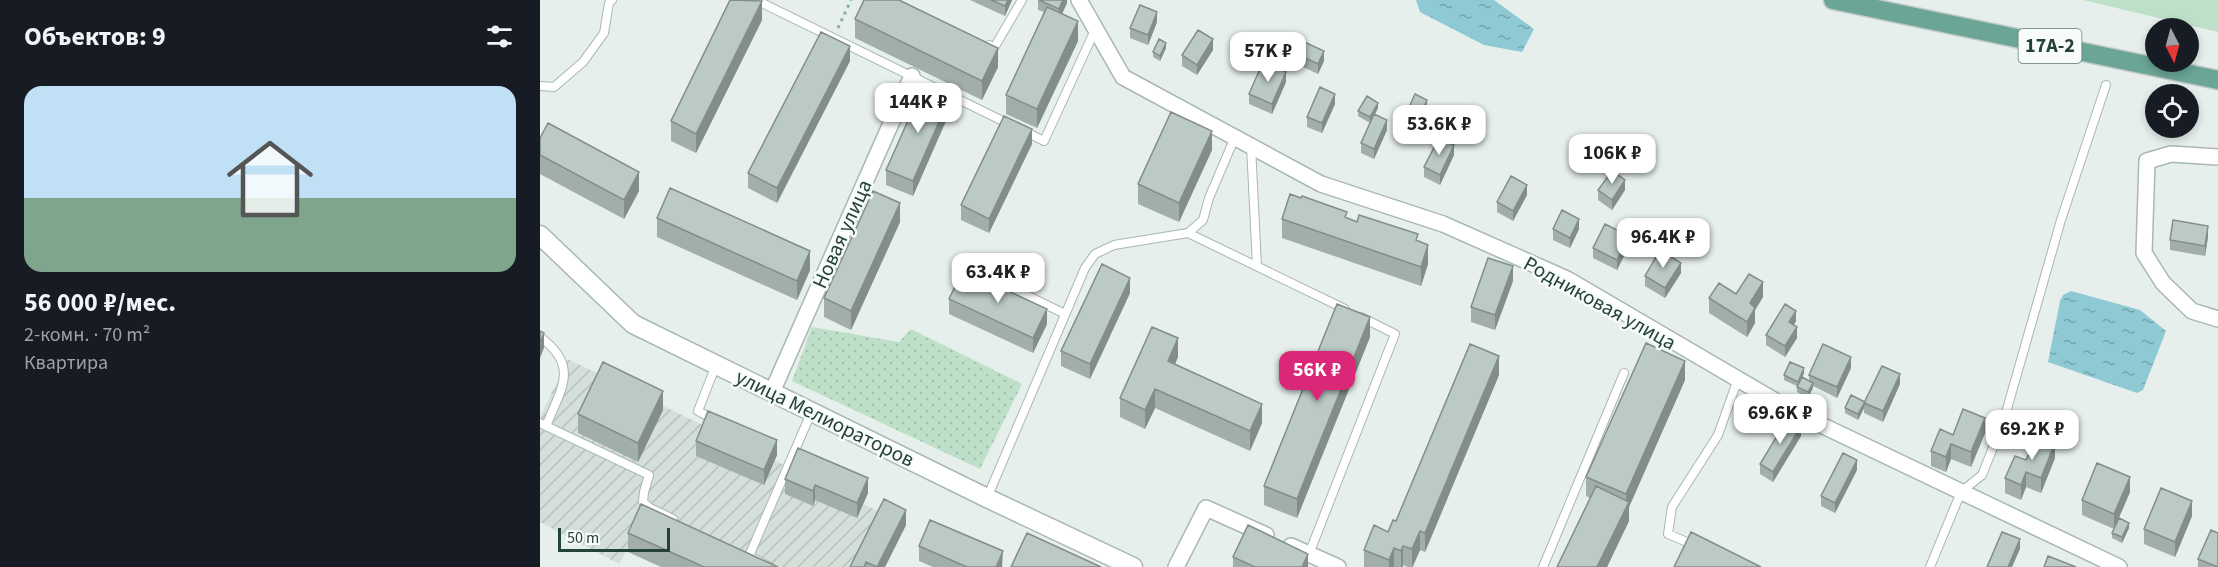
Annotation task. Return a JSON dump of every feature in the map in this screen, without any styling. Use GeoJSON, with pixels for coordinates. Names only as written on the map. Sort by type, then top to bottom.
{"type":"FeatureCollection","features":[{"type":"Feature","properties":{"kind":"main road","name":"17А-2"},"geometry":{"type":"LineString","coordinates":[[1833,0],[2218,80]]}},
{"type":"Feature","properties":{"kind":"street","name":"Родниковая улица"},"geometry":{"type":"LineString","coordinates":[[1079,0],[1123,77],[1321,184],[1443,224],[1567,279],[1794,412],[2119,567]]}},
{"type":"Feature","properties":{"kind":"street","name":"Новая улица"},"geometry":{"type":"LineString","coordinates":[[772,392],[912,76]]}},
{"type":"Feature","properties":{"kind":"street"},"geometry":{"type":"LineString","coordinates":[[2218,156],[2171,154],[2147,161],[2144,253],[2163,283],[2192,311],[2218,319]]}},
{"type":"Feature","properties":{"kind":"street","name":"улица Мелиораторов"},"geometry":{"type":"LineString","coordinates":[[540,235],[633,324],[987,498],[1033,525],[1133,567]]}},
{"type":"Feature","properties":{"kind":"street"},"geometry":{"type":"LineString","coordinates":[[1176,567],[1206,508],[1338,567]]}},
{"type":"Feature","properties":{"kind":"lane"},"geometry":{"type":"LineString","coordinates":[[540,86],[554,87],[583,62],[604,33],[609,3],[612,0]]}},
{"type":"Feature","properties":{"kind":"lane"},"geometry":{"type":"LineString","coordinates":[[756,0],[1044,141],[1096,29]]}},
{"type":"Feature","properties":{"kind":"lane"},"geometry":{"type":"LineString","coordinates":[[984,44],[994,48],[1022,0]]}},
{"type":"Feature","properties":{"kind":"lane"},"geometry":{"type":"LineString","coordinates":[[1930,567],[1961,492],[1982,475],[2003,423],[2061,220],[2106,85]]}},
{"type":"Feature","properties":{"kind":"lane"},"geometry":{"type":"LineString","coordinates":[[987,498],[1085,268],[1101,250],[1114,245],[1188,233],[1203,220],[1209,198],[1235,137]]}},
{"type":"Feature","properties":{"kind":"lane"},"geometry":{"type":"LineString","coordinates":[[1251,146],[1257,266]]}},
{"type":"Feature","properties":{"kind":"lane"},"geometry":{"type":"LineString","coordinates":[[1188,233],[1395,334],[1309,554]]}},
{"type":"Feature","properties":{"kind":"lane"},"geometry":{"type":"LineString","coordinates":[[971,268],[1065,314]]}},
{"type":"Feature","properties":{"kind":"lane"},"geometry":{"type":"LineString","coordinates":[[540,337],[554,349],[565,370],[565,379],[543,424],[649,475],[643,496],[645,504],[680,522]]}},
{"type":"Feature","properties":{"kind":"lane"},"geometry":{"type":"LineString","coordinates":[[717,365],[698,411],[722,424]]}},
{"type":"Feature","properties":{"kind":"lane"},"geometry":{"type":"LineString","coordinates":[[1543,567],[1624,373]]}},
{"type":"Feature","properties":{"kind":"lane"},"geometry":{"type":"LineString","coordinates":[[1704,550],[1668,534],[1672,507],[1718,435],[1737,379]]}},
{"type":"Feature","properties":{"kind":"lane"},"geometry":{"type":"LineString","coordinates":[[750,556],[811,411]]}},
{"type":"Feature","properties":{"kind":"lane"},"geometry":{"type":"LineString","coordinates":[[740,551],[770,567]]}},
{"type":"Feature","properties":{"kind":"path"},"geometry":{"type":"LineString","coordinates":[[834,38],[851,0]]}},
{"type":"Feature","properties":{"kind":"shaded area"},"geometry":{"type":"Polygon","coordinates":[[[568,359],[902,523],[884,567],[669,567],[628,548],[619,564],[540,522],[540,417],[568,359]]]}},
{"type":"Feature","properties":{"kind":"green space"},"geometry":{"type":"Polygon","coordinates":[[[2083,0],[2218,0],[2218,32],[2199,27],[2199,18],[2159,18],[2083,0]]]}},
{"type":"Feature","properties":{"kind":"green space"},"geometry":{"type":"Polygon","coordinates":[[[812,327],[899,342],[911,329],[1022,384],[980,469],[792,381],[812,327]]]}},
{"type":"Feature","properties":{"kind":"water"},"geometry":{"type":"Polygon","coordinates":[[[1416,0],[1494,0],[1534,29],[1522,52],[1484,45],[1420,12],[1416,0]]]}},
{"type":"Feature","properties":{"kind":"water"},"geometry":{"type":"Polygon","coordinates":[[[2071,291],[2140,310],[2166,331],[2143,390],[2137,393],[2048,362],[2060,301],[2063,295],[2071,291]]]}},
{"type":"Feature","properties":{"kind":"building"},"geometry":{"type":"Polygon","coordinates":[[[730,0],[762,1],[696,134],[671,121],[730,0]]]}},
{"type":"Feature","properties":{"kind":"building"},"geometry":{"type":"Polygon","coordinates":[[[864,0],[899,0],[998,48],[982,81],[855,19],[864,0]]]}},
{"type":"Feature","properties":{"kind":"building"},"geometry":{"type":"Polygon","coordinates":[[[991,0],[1008,0],[1005,6],[991,0]]]}},
{"type":"Feature","properties":{"kind":"building"},"geometry":{"type":"Polygon","coordinates":[[[1039,0],[1063,0],[1059,9],[1039,0]]]}},
{"type":"Feature","properties":{"kind":"building"},"geometry":{"type":"Polygon","coordinates":[[[1140,5],[1157,12],[1148,35],[1130,28],[1140,5]]]}},
{"type":"Feature","properties":{"kind":"building"},"geometry":{"type":"Polygon","coordinates":[[[1047,7],[1078,21],[1037,109],[1006,95],[1047,7]]]}},
{"type":"Feature","properties":{"kind":"building"},"geometry":{"type":"Polygon","coordinates":[[[1198,30],[1213,39],[1197,65],[1182,55],[1198,30]]]}},
{"type":"Feature","properties":{"kind":"building"},"geometry":{"type":"Polygon","coordinates":[[[821,32],[850,46],[777,188],[748,173],[821,32]]]}},
{"type":"Feature","properties":{"kind":"building"},"geometry":{"type":"Polygon","coordinates":[[[1159,39],[1166,43],[1160,56],[1153,52],[1159,39]]]}},
{"type":"Feature","properties":{"kind":"building"},"geometry":{"type":"Polygon","coordinates":[[[1298,39],[1324,51],[1318,64],[1292,52],[1298,39]]]}},
{"type":"Feature","properties":{"kind":"building"},"geometry":{"type":"Polygon","coordinates":[[[1263,62],[1286,72],[1272,104],[1249,94],[1263,62]]]}},
{"type":"Feature","properties":{"kind":"building"},"geometry":{"type":"Polygon","coordinates":[[[923,87],[949,99],[913,181],[886,170],[923,87]]]}},
{"type":"Feature","properties":{"kind":"building"},"geometry":{"type":"Polygon","coordinates":[[[1320,87],[1335,94],[1322,123],[1307,117],[1320,87]]]}},
{"type":"Feature","properties":{"kind":"building"},"geometry":{"type":"Polygon","coordinates":[[[1415,94],[1427,100],[1419,118],[1407,112],[1415,94]]]}},
{"type":"Feature","properties":{"kind":"building"},"geometry":{"type":"Polygon","coordinates":[[[1367,96],[1378,103],[1370,117],[1358,111],[1367,96]]]}},
{"type":"Feature","properties":{"kind":"building"},"geometry":{"type":"Polygon","coordinates":[[[1171,112],[1212,131],[1179,203],[1138,184],[1171,112]]]}},
{"type":"Feature","properties":{"kind":"building"},"geometry":{"type":"Polygon","coordinates":[[[1374,114],[1387,120],[1374,149],[1361,143],[1374,114]]]}},
{"type":"Feature","properties":{"kind":"building"},"geometry":{"type":"Polygon","coordinates":[[[1004,116],[1032,129],[989,219],[961,205],[1004,116]]]}},
{"type":"Feature","properties":{"kind":"building"},"geometry":{"type":"Polygon","coordinates":[[[548,123],[639,172],[624,200],[540,155],[540,138],[548,123]]]}},
{"type":"Feature","properties":{"kind":"building"},"geometry":{"type":"Polygon","coordinates":[[[1439,138],[1454,145],[1440,175],[1424,167],[1439,138]]]}},
{"type":"Feature","properties":{"kind":"building"},"geometry":{"type":"Polygon","coordinates":[[[1612,171],[1625,180],[1612,200],[1598,190],[1612,171]]]}},
{"type":"Feature","properties":{"kind":"building"},"geometry":{"type":"Polygon","coordinates":[[[1511,176],[1527,185],[1513,211],[1497,202],[1511,176]]]}},
{"type":"Feature","properties":{"kind":"building"},"geometry":{"type":"Polygon","coordinates":[[[670,188],[810,251],[797,281],[657,218],[670,188]]]}},
{"type":"Feature","properties":{"kind":"building"},"geometry":{"type":"Polygon","coordinates":[[[873,191],[900,203],[851,311],[824,298],[873,191]]]}},
{"type":"Feature","properties":{"kind":"building"},"geometry":{"type":"Polygon","coordinates":[[[1290,194],[1347,212],[1345,217],[1357,222],[1359,215],[1418,234],[1416,240],[1428,245],[1421,267],[1282,219],[1290,194]]]}},
{"type":"Feature","properties":{"kind":"building"},"geometry":{"type":"Polygon","coordinates":[[[1562,210],[1579,219],[1570,238],[1553,229],[1562,210]]]}},
{"type":"Feature","properties":{"kind":"building"},"geometry":{"type":"Polygon","coordinates":[[[2173,220],[2208,226],[2205,246],[2170,240],[2173,220]]]}},
{"type":"Feature","properties":{"kind":"building"},"geometry":{"type":"Polygon","coordinates":[[[1605,224],[1629,236],[1617,260],[1593,248],[1605,224]]]}},
{"type":"Feature","properties":{"kind":"building"},"geometry":{"type":"Polygon","coordinates":[[[1660,250],[1681,263],[1665,288],[1645,276],[1660,250]]]}},
{"type":"Feature","properties":{"kind":"building"},"geometry":{"type":"Polygon","coordinates":[[[1488,258],[1513,266],[1495,315],[1471,307],[1488,258]]]}},
{"type":"Feature","properties":{"kind":"building"},"geometry":{"type":"Polygon","coordinates":[[[1102,264],[1130,278],[1090,364],[1061,351],[1102,264]]]}},
{"type":"Feature","properties":{"kind":"building"},"geometry":{"type":"Polygon","coordinates":[[[963,270],[1047,309],[1033,338],[949,299],[963,270]]]}},
{"type":"Feature","properties":{"kind":"building"},"geometry":{"type":"Polygon","coordinates":[[[1749,274],[1763,282],[1750,303],[1755,308],[1747,322],[1709,298],[1719,283],[1736,294],[1749,274]]]}},
{"type":"Feature","properties":{"kind":"building"},"geometry":{"type":"Polygon","coordinates":[[[1337,304],[1370,317],[1297,499],[1264,486],[1337,304]]]}},
{"type":"Feature","properties":{"kind":"building"},"geometry":{"type":"Polygon","coordinates":[[[1785,304],[1796,311],[1789,322],[1797,327],[1785,346],[1766,335],[1785,304]]]}},
{"type":"Feature","properties":{"kind":"building"},"geometry":{"type":"Polygon","coordinates":[[[1152,327],[1178,338],[1168,361],[1262,404],[1250,431],[1155,389],[1145,410],[1120,398],[1152,327]]]}},
{"type":"Feature","properties":{"kind":"building"},"geometry":{"type":"Polygon","coordinates":[[[540,331],[544,333],[540,343],[540,331]]]}},
{"type":"Feature","properties":{"kind":"building"},"geometry":{"type":"Polygon","coordinates":[[[1646,343],[1685,361],[1626,494],[1586,477],[1646,343]]]}},
{"type":"Feature","properties":{"kind":"building"},"geometry":{"type":"Polygon","coordinates":[[[1470,344],[1499,356],[1425,533],[1420,531],[1412,549],[1403,546],[1401,551],[1394,548],[1389,560],[1364,550],[1374,525],[1388,532],[1393,520],[1396,521],[1470,344]]]}},
{"type":"Feature","properties":{"kind":"building"},"geometry":{"type":"Polygon","coordinates":[[[1823,344],[1851,357],[1837,387],[1809,375],[1823,344]]]}},
{"type":"Feature","properties":{"kind":"building"},"geometry":{"type":"Polygon","coordinates":[[[603,362],[663,391],[638,443],[578,414],[603,362]]]}},
{"type":"Feature","properties":{"kind":"building"},"geometry":{"type":"Polygon","coordinates":[[[1790,362],[1804,368],[1798,382],[1784,375],[1790,362]]]}},
{"type":"Feature","properties":{"kind":"building"},"geometry":{"type":"Polygon","coordinates":[[[1882,366],[1900,374],[1883,411],[1864,403],[1882,366]]]}},
{"type":"Feature","properties":{"kind":"building"},"geometry":{"type":"Polygon","coordinates":[[[1802,377],[1813,383],[1808,392],[1797,387],[1802,377]]]}},
{"type":"Feature","properties":{"kind":"building"},"geometry":{"type":"Polygon","coordinates":[[[1851,395],[1865,402],[1858,414],[1845,408],[1851,395]]]}},
{"type":"Feature","properties":{"kind":"building"},"geometry":{"type":"Polygon","coordinates":[[[1963,409],[1985,418],[1971,452],[1951,444],[1946,457],[1931,451],[1940,429],[1953,435],[1963,409]]]}},
{"type":"Feature","properties":{"kind":"building"},"geometry":{"type":"Polygon","coordinates":[[[708,411],[777,440],[764,470],[696,441],[708,411]]]}},
{"type":"Feature","properties":{"kind":"building"},"geometry":{"type":"Polygon","coordinates":[[[1788,418],[1801,426],[1773,472],[1760,464],[1788,418]]]}},
{"type":"Feature","properties":{"kind":"building"},"geometry":{"type":"Polygon","coordinates":[[[2037,435],[2055,443],[2041,478],[2026,472],[2021,485],[2005,478],[2015,456],[2026,460],[2037,435]]]}},
{"type":"Feature","properties":{"kind":"building"},"geometry":{"type":"Polygon","coordinates":[[[798,448],[868,478],[857,503],[815,485],[813,491],[785,479],[798,448]]]}},
{"type":"Feature","properties":{"kind":"building"},"geometry":{"type":"Polygon","coordinates":[[[1843,453],[1857,460],[1835,503],[1821,496],[1843,453]]]}},
{"type":"Feature","properties":{"kind":"building"},"geometry":{"type":"Polygon","coordinates":[[[2097,463],[2130,477],[2114,514],[2082,500],[2097,463]]]}},
{"type":"Feature","properties":{"kind":"building"},"geometry":{"type":"Polygon","coordinates":[[[1596,486],[1629,502],[1597,567],[1557,567],[1596,486]]]}},
{"type":"Feature","properties":{"kind":"building"},"geometry":{"type":"Polygon","coordinates":[[[2161,488],[2192,501],[2175,542],[2144,529],[2161,488]]]}},
{"type":"Feature","properties":{"kind":"building"},"geometry":{"type":"Polygon","coordinates":[[[884,499],[906,510],[877,567],[866,562],[864,567],[850,567],[884,499]]]}},
{"type":"Feature","properties":{"kind":"building"},"geometry":{"type":"Polygon","coordinates":[[[641,504],[778,567],[704,567],[628,533],[641,504]]]}},
{"type":"Feature","properties":{"kind":"building"},"geometry":{"type":"Polygon","coordinates":[[[2119,518],[2129,523],[2122,537],[2112,533],[2119,518]]]}},
{"type":"Feature","properties":{"kind":"building"},"geometry":{"type":"Polygon","coordinates":[[[930,520],[1003,551],[996,567],[967,567],[919,546],[930,520]]]}},
{"type":"Feature","properties":{"kind":"building"},"geometry":{"type":"Polygon","coordinates":[[[1248,525],[1308,554],[1302,567],[1255,567],[1233,557],[1248,525]]]}},
{"type":"Feature","properties":{"kind":"building"},"geometry":{"type":"Polygon","coordinates":[[[2211,530],[2218,533],[2218,567],[2198,559],[2211,530]]]}},
{"type":"Feature","properties":{"kind":"building"},"geometry":{"type":"Polygon","coordinates":[[[1691,532],[1761,567],[1674,567],[1691,532]]]}},
{"type":"Feature","properties":{"kind":"building"},"geometry":{"type":"Polygon","coordinates":[[[2002,532],[2020,539],[2008,567],[1987,567],[2002,532]]]}},
{"type":"Feature","properties":{"kind":"building"},"geometry":{"type":"Polygon","coordinates":[[[1027,533],[1101,567],[1011,567],[1027,533]]]}},
{"type":"Feature","properties":{"kind":"building"},"geometry":{"type":"Polygon","coordinates":[[[2048,556],[2076,567],[2044,567],[2048,556]]]}}]}
